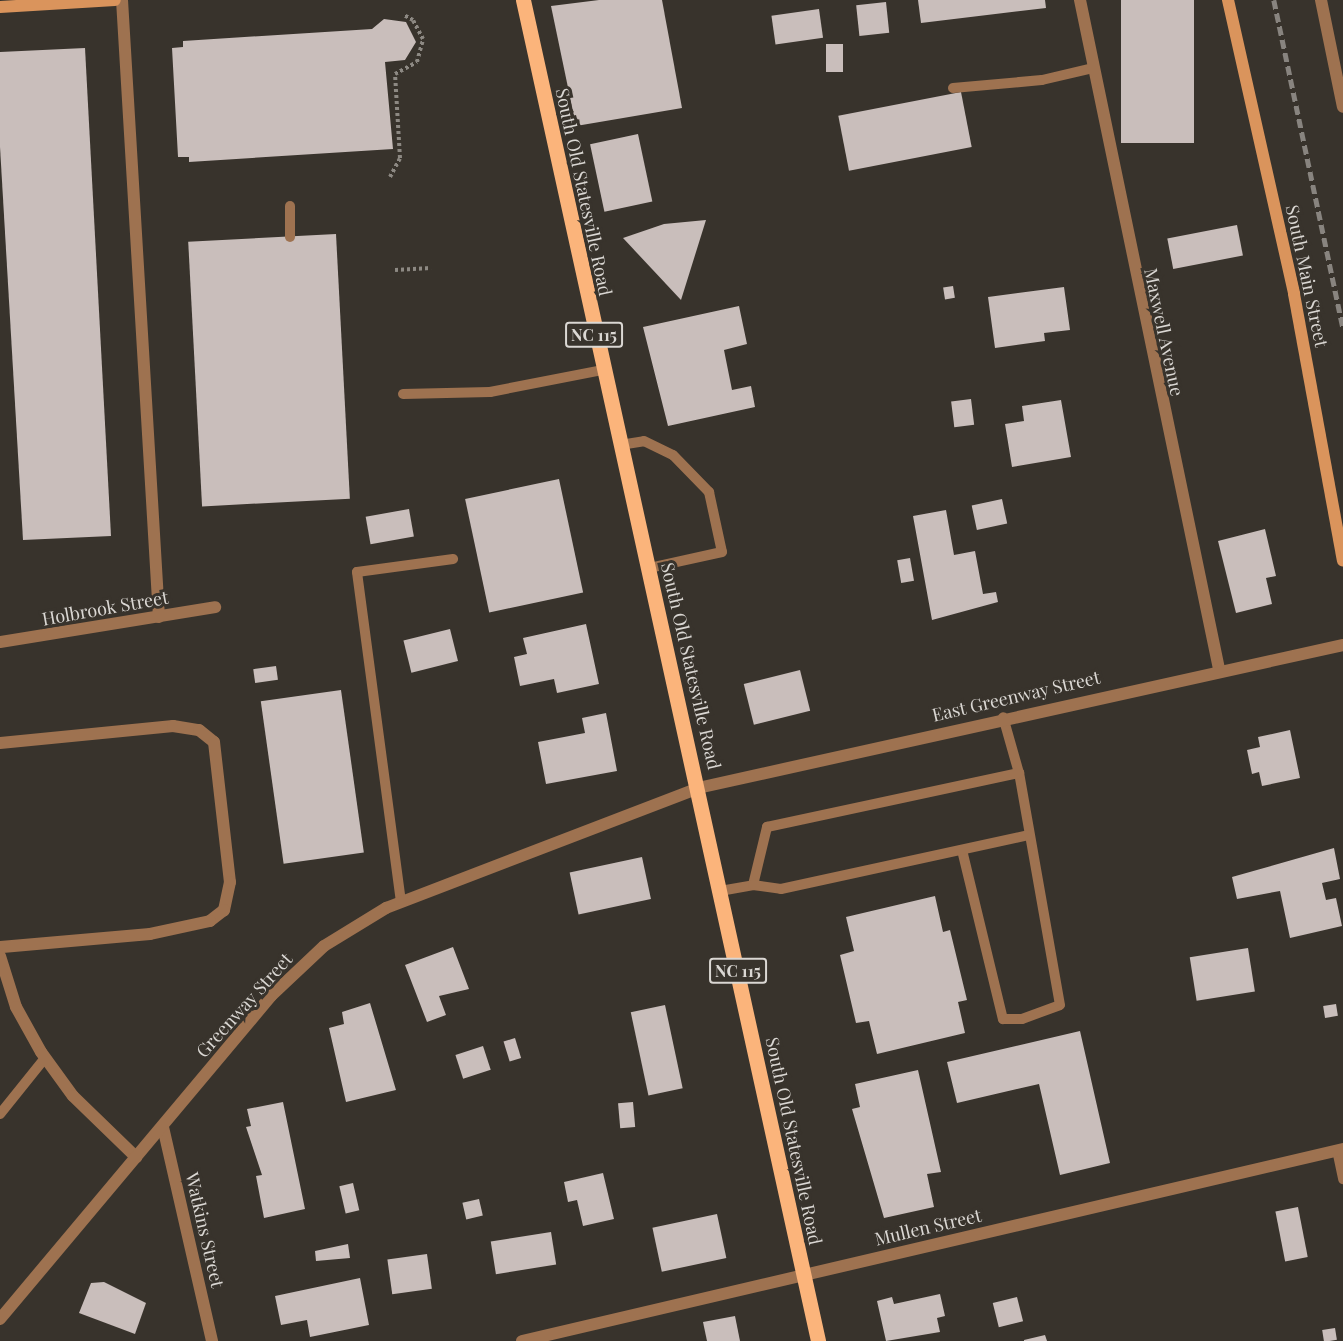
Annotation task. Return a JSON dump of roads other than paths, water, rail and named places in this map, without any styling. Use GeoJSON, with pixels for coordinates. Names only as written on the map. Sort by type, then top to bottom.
{"type":"FeatureCollection","features":[{"type":"Feature","properties":{"kind":"main road","name":"South Old Statesville Road"},"geometry":{"type":"LineString","coordinates":[[523,0],[602,370],[698,788],[818,1341]]}},
{"type":"Feature","properties":{"kind":"street"},"geometry":{"type":"LineString","coordinates":[[0,7],[115,0]]}},
{"type":"Feature","properties":{"kind":"street"},"geometry":{"type":"LineString","coordinates":[[122,0],[159,617]]}},
{"type":"Feature","properties":{"kind":"street","name":"Maxwell Avenue"},"geometry":{"type":"LineString","coordinates":[[1080,0],[1219,669]]}},
{"type":"Feature","properties":{"kind":"street","name":"South Main Street"},"geometry":{"type":"LineString","coordinates":[[1228,0],[1294,294],[1343,561]]}},
{"type":"Feature","properties":{"kind":"street"},"geometry":{"type":"LineString","coordinates":[[1321,0],[1343,108]]}},
{"type":"Feature","properties":{"kind":"street","name":"Holbrook Street"},"geometry":{"type":"LineString","coordinates":[[0,642],[215,607]]}},
{"type":"Feature","properties":{"kind":"street","name":"East Greenway Street"},"geometry":{"type":"LineString","coordinates":[[698,788],[1219,669],[1343,645]]}},
{"type":"Feature","properties":{"kind":"street"},"geometry":{"type":"LineString","coordinates":[[0,743],[173,726],[199,730],[214,742],[230,882],[224,910],[210,921],[150,934],[0,947]]}},
{"type":"Feature","properties":{"kind":"street","name":"Greenway Street"},"geometry":{"type":"LineString","coordinates":[[0,1318],[304,963],[362,920],[401,902],[698,788]]}},
{"type":"Feature","properties":{"kind":"street"},"geometry":{"type":"LineString","coordinates":[[0,956],[16,1007],[45,1058],[73,1096],[136,1157]]}},
{"type":"Feature","properties":{"kind":"street","name":"Watkins Street"},"geometry":{"type":"LineString","coordinates":[[163,1127],[212,1341]]}},
{"type":"Feature","properties":{"kind":"street","name":"Mullen Street"},"geometry":{"type":"LineString","coordinates":[[522,1341],[1340,1149]]}},
{"type":"Feature","properties":{"kind":"lane"},"geometry":{"type":"LineString","coordinates":[[953,88],[1042,80],[1094,68]]}},
{"type":"Feature","properties":{"kind":"lane"},"geometry":{"type":"LineString","coordinates":[[290,206],[290,237]]}},
{"type":"Feature","properties":{"kind":"lane"},"geometry":{"type":"LineString","coordinates":[[403,394],[490,392],[602,370]]}},
{"type":"Feature","properties":{"kind":"lane"},"geometry":{"type":"LineString","coordinates":[[620,445],[644,441],[673,455],[708,492],[722,552],[649,568]]}},
{"type":"Feature","properties":{"kind":"lane"},"geometry":{"type":"LineString","coordinates":[[401,902],[357,572],[453,559]]}},
{"type":"Feature","properties":{"kind":"lane"},"geometry":{"type":"LineString","coordinates":[[962,850],[1003,1019],[1022,1019],[1060,1005],[1019,774],[1003,717]]}},
{"type":"Feature","properties":{"kind":"lane"},"geometry":{"type":"LineString","coordinates":[[753,885],[768,827],[1019,774]]}},
{"type":"Feature","properties":{"kind":"lane"},"geometry":{"type":"LineString","coordinates":[[720,891],[753,885],[781,889],[1028,835]]}},
{"type":"Feature","properties":{"kind":"lane"},"geometry":{"type":"LineString","coordinates":[[0,1114],[45,1058]]}},
{"type":"Feature","properties":{"kind":"lane"},"geometry":{"type":"LineString","coordinates":[[1340,1149],[1343,1179]]}},
{"type":"Feature","properties":{"kind":"railway"},"geometry":{"type":"LineString","coordinates":[[1274,0],[1343,327]]}}]}
